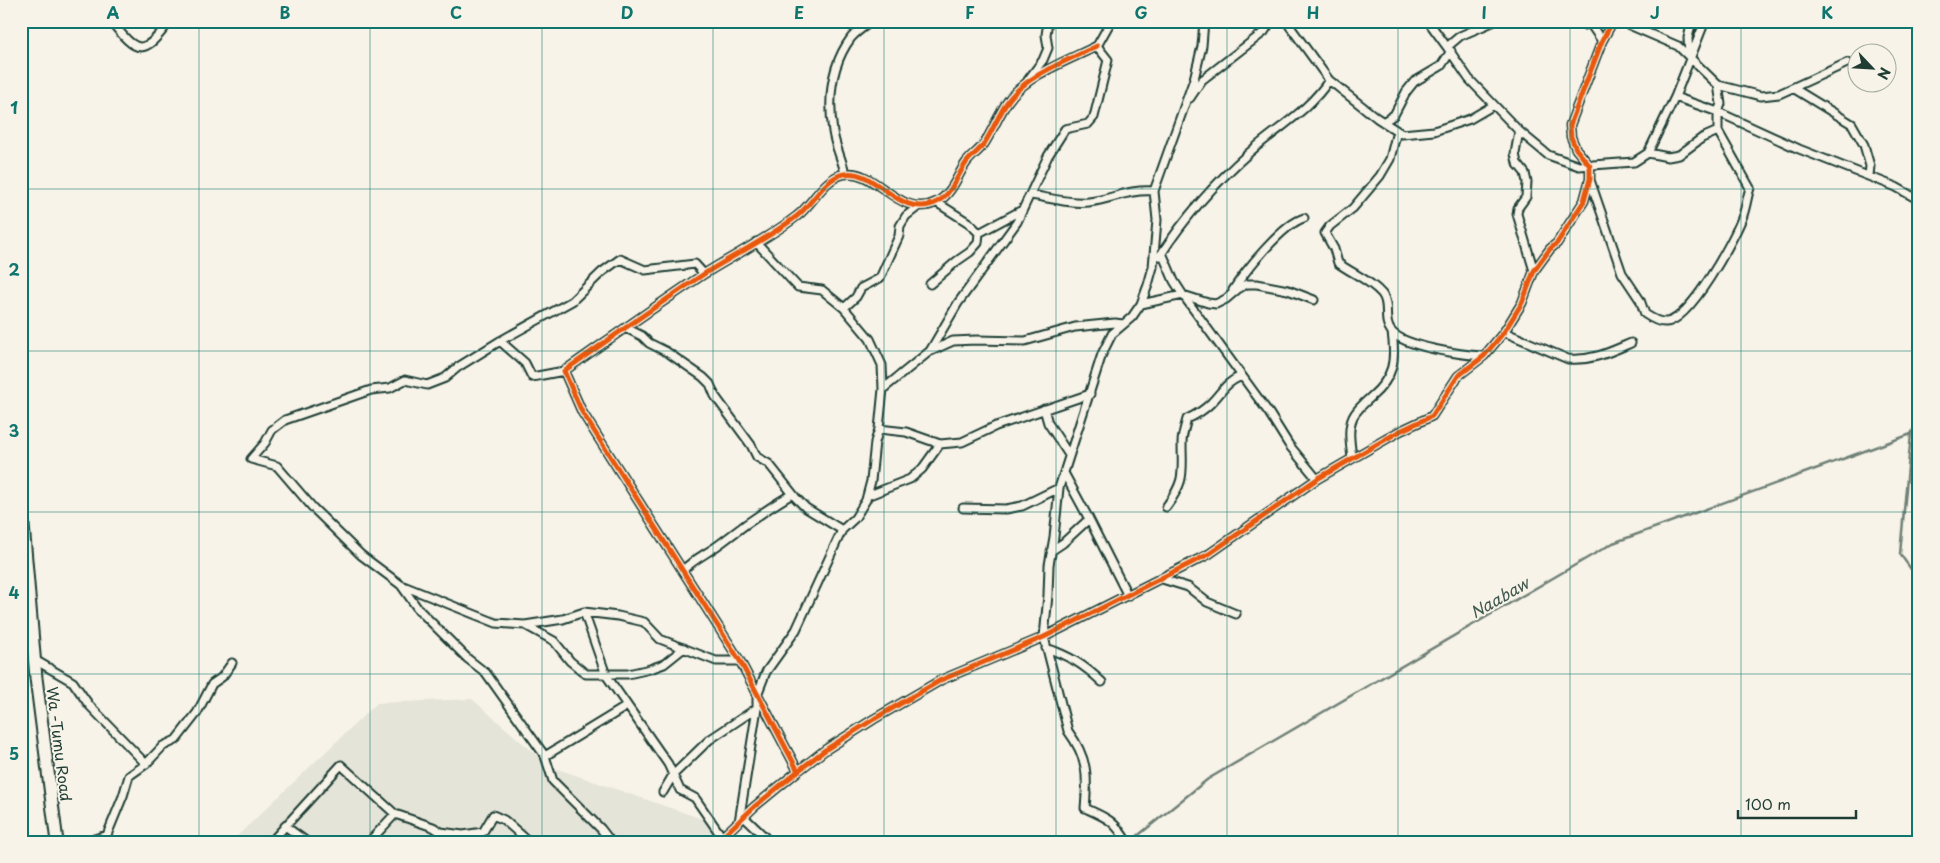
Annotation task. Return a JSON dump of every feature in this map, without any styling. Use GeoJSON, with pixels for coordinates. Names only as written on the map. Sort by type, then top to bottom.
{"type":"FeatureCollection","features":[{"type":"Feature","properties":{"kind":"highway","name":"Wa -Tumu Road"},"geometry":{"type":"LineString","coordinates":[[21,501],[35,660],[57,842]]}},
{"type":"Feature","properties":{"kind":"street"},"geometry":{"type":"LineString","coordinates":[[111,21],[130,44],[141,47],[152,43],[170,21]]}},
{"type":"Feature","properties":{"kind":"street"},"geometry":{"type":"LineString","coordinates":[[844,173],[833,133],[831,106],[833,76],[840,56],[852,37],[872,21]]}},
{"type":"Feature","properties":{"kind":"street"},"geometry":{"type":"LineString","coordinates":[[500,341],[525,363],[532,377],[564,371],[704,274],[798,216],[834,178],[844,173],[860,176],[880,186],[904,203],[918,206],[936,202],[946,194],[966,163],[983,146],[1008,100],[1027,82],[1043,60],[1048,48],[1046,35],[1048,21]]}},
{"type":"Feature","properties":{"kind":"street"},"geometry":{"type":"LineString","coordinates":[[1027,82],[1097,46],[1111,21]]}},
{"type":"Feature","properties":{"kind":"street"},"geometry":{"type":"LineString","coordinates":[[1127,842],[1118,826],[1103,816],[1085,808],[1088,777],[1078,744],[1068,731],[1044,637],[1049,565],[1059,488],[1106,343],[1112,334],[1132,317],[1142,304],[1153,267],[1157,220],[1154,192],[1194,79],[1202,46],[1204,21]]}},
{"type":"Feature","properties":{"kind":"street"},"geometry":{"type":"LineString","coordinates":[[1185,106],[1202,80],[1264,32],[1271,21]]}},
{"type":"Feature","properties":{"kind":"street"},"geometry":{"type":"LineString","coordinates":[[1286,21],[1328,80],[1383,122],[1402,134],[1434,131],[1470,119],[1494,105]]}},
{"type":"Feature","properties":{"kind":"street"},"geometry":{"type":"LineString","coordinates":[[1428,21],[1469,79],[1519,131],[1548,155],[1579,166],[1634,162],[1648,153],[1675,97],[1705,21]]}},
{"type":"Feature","properties":{"kind":"street"},"geometry":{"type":"LineString","coordinates":[[1436,21],[1436,32]]}},
{"type":"Feature","properties":{"kind":"street"},"geometry":{"type":"LineString","coordinates":[[1383,122],[1394,116],[1406,92],[1414,82],[1441,66],[1449,49],[1460,36],[1495,21]]}},
{"type":"Feature","properties":{"kind":"street"},"geometry":{"type":"LineString","coordinates":[[1567,21],[1593,23],[1604,21]]}},
{"type":"Feature","properties":{"kind":"street"},"geometry":{"type":"LineString","coordinates":[[584,612],[606,674],[668,764],[680,790],[695,798],[720,839],[824,750],[941,680],[1044,637],[1210,554],[1317,479],[1400,431],[1432,416],[1458,376],[1484,356],[1504,332],[1522,303],[1534,271],[1550,249],[1557,243],[1584,201],[1590,180],[1590,166],[1576,149],[1571,137],[1570,125],[1602,41],[1612,21]]}},
{"type":"Feature","properties":{"kind":"street"},"geometry":{"type":"LineString","coordinates":[[1620,21],[1678,46],[1718,85],[1761,96],[1779,94],[1846,63]]}},
{"type":"Feature","properties":{"kind":"street"},"geometry":{"type":"LineString","coordinates":[[1690,58],[1688,38],[1692,21]]}},
{"type":"Feature","properties":{"kind":"street"},"geometry":{"type":"LineString","coordinates":[[1593,23],[1602,41]]}},
{"type":"Feature","properties":{"kind":"street"},"geometry":{"type":"LineString","coordinates":[[930,352],[958,303],[1024,210],[1048,156],[1065,129],[1088,124],[1094,117],[1108,60],[1097,46]]}},
{"type":"Feature","properties":{"kind":"street"},"geometry":{"type":"LineString","coordinates":[[1153,267],[1194,208],[1249,153],[1303,109],[1323,89],[1328,80]]}},
{"type":"Feature","properties":{"kind":"street"},"geometry":{"type":"LineString","coordinates":[[1590,180],[1622,272],[1640,300],[1645,314],[1658,321],[1667,322],[1674,320],[1701,293],[1730,243],[1742,217],[1750,188],[1718,131],[1718,112],[1721,104],[1718,85]]}},
{"type":"Feature","properties":{"kind":"street"},"geometry":{"type":"LineString","coordinates":[[1793,88],[1852,124],[1864,145],[1870,166],[1869,176]]}},
{"type":"Feature","properties":{"kind":"street"},"geometry":{"type":"LineString","coordinates":[[1675,97],[1718,112],[1799,149],[1896,187],[1919,200]]}},
{"type":"Feature","properties":{"kind":"street"},"geometry":{"type":"LineString","coordinates":[[1352,459],[1349,431],[1352,418],[1358,409],[1387,381],[1394,359],[1392,332],[1386,321],[1387,306],[1384,296],[1374,286],[1338,263],[1326,233],[1330,226],[1364,197],[1380,176],[1390,159],[1397,131]]}},
{"type":"Feature","properties":{"kind":"street"},"geometry":{"type":"LineString","coordinates":[[1519,131],[1514,154],[1517,163],[1525,173],[1527,182],[1526,197],[1518,208],[1517,214],[1534,271]]}},
{"type":"Feature","properties":{"kind":"street"},"geometry":{"type":"LineString","coordinates":[[1648,153],[1668,157],[1679,155],[1702,138],[1718,131]]}},
{"type":"Feature","properties":{"kind":"street"},"geometry":{"type":"LineString","coordinates":[[1031,195],[1070,202],[1090,202],[1139,190],[1154,192]]}},
{"type":"Feature","properties":{"kind":"street"},"geometry":{"type":"LineString","coordinates":[[936,202],[968,223],[979,233]]}},
{"type":"Feature","properties":{"kind":"street"},"geometry":{"type":"LineString","coordinates":[[844,308],[856,297],[860,288],[880,278],[899,236],[900,226],[906,216],[918,206]]}},
{"type":"Feature","properties":{"kind":"street"},"geometry":{"type":"LineString","coordinates":[[979,233],[1024,210]]}},
{"type":"Feature","properties":{"kind":"street"},"geometry":{"type":"LineString","coordinates":[[1230,295],[1243,276],[1279,235],[1295,222],[1304,218]]}},
{"type":"Feature","properties":{"kind":"street"},"geometry":{"type":"LineString","coordinates":[[930,284],[970,252],[978,243],[979,233]]}},
{"type":"Feature","properties":{"kind":"street"},"geometry":{"type":"LineString","coordinates":[[742,819],[757,708],[757,695],[766,672],[796,630],[842,530],[855,518],[867,496],[875,442],[879,428],[883,389],[882,365],[870,339],[844,308],[822,290],[798,287],[756,242]]}},
{"type":"Feature","properties":{"kind":"street"},"geometry":{"type":"LineString","coordinates":[[1162,253],[1174,281],[1183,295],[1269,413],[1289,445],[1317,479]]}},
{"type":"Feature","properties":{"kind":"street"},"geometry":{"type":"LineString","coordinates":[[704,274],[695,264],[645,270],[620,259],[602,272],[572,301],[500,341],[458,367],[445,378],[427,385],[405,380],[390,388],[371,390],[285,420],[272,430],[265,444],[251,459],[277,466],[313,508],[361,555],[401,585],[496,623],[524,625],[563,619],[584,612],[618,616],[644,622],[660,639],[716,662],[740,661]]}},
{"type":"Feature","properties":{"kind":"street"},"geometry":{"type":"LineString","coordinates":[[1142,304],[1183,295],[1216,304],[1247,284],[1288,290],[1314,300]]}},
{"type":"Feature","properties":{"kind":"street"},"geometry":{"type":"LineString","coordinates":[[883,389],[930,352],[953,342],[976,340],[1025,341],[1075,327],[1114,323],[1123,324]]}},
{"type":"Feature","properties":{"kind":"street"},"geometry":{"type":"LineString","coordinates":[[626,328],[642,336],[649,343],[667,352],[703,377],[710,384],[716,396],[747,438],[757,457],[769,464],[792,494],[806,508],[842,530]]}},
{"type":"Feature","properties":{"kind":"street"},"geometry":{"type":"LineString","coordinates":[[1392,332],[1426,347],[1484,356]]}},
{"type":"Feature","properties":{"kind":"street"},"geometry":{"type":"LineString","coordinates":[[1504,332],[1568,359],[1579,360],[1595,358],[1631,343]]}},
{"type":"Feature","properties":{"kind":"street"},"geometry":{"type":"LineString","coordinates":[[564,371],[582,412],[740,661],[798,771]]}},
{"type":"Feature","properties":{"kind":"street"},"geometry":{"type":"LineString","coordinates":[[1166,507],[1174,496],[1182,478],[1184,463],[1182,442],[1187,419],[1199,413],[1212,402],[1229,382],[1241,376]]}},
{"type":"Feature","properties":{"kind":"street"},"geometry":{"type":"LineString","coordinates":[[879,428],[906,432],[940,444],[962,442],[996,426],[1090,394]]}},
{"type":"Feature","properties":{"kind":"street"},"geometry":{"type":"LineString","coordinates":[[1044,409],[1048,423],[1069,454]]}},
{"type":"Feature","properties":{"kind":"street"},"geometry":{"type":"LineString","coordinates":[[867,496],[910,479],[922,469],[940,444]]}},
{"type":"Feature","properties":{"kind":"street"},"geometry":{"type":"LineString","coordinates":[[1064,473],[1128,596]]}},
{"type":"Feature","properties":{"kind":"street"},"geometry":{"type":"LineString","coordinates":[[963,508],[1006,509],[1022,506],[1059,488]]}},
{"type":"Feature","properties":{"kind":"street"},"geometry":{"type":"LineString","coordinates":[[682,570],[759,514],[792,494]]}},
{"type":"Feature","properties":{"kind":"street"},"geometry":{"type":"LineString","coordinates":[[1051,551],[1063,543],[1089,519]]}},
{"type":"Feature","properties":{"kind":"street"},"geometry":{"type":"LineString","coordinates":[[1162,579],[1188,587],[1207,602],[1236,614]]}},
{"type":"Feature","properties":{"kind":"street"},"geometry":{"type":"LineString","coordinates":[[401,585],[418,608],[494,683],[511,710],[545,756],[554,781],[611,842]]}},
{"type":"Feature","properties":{"kind":"street"},"geometry":{"type":"LineString","coordinates":[[524,625],[554,641],[570,661],[586,674],[628,674],[650,669],[664,664],[684,648]]}},
{"type":"Feature","properties":{"kind":"street"},"geometry":{"type":"LineString","coordinates":[[1046,648],[1064,654],[1085,666],[1102,682]]}},
{"type":"Feature","properties":{"kind":"street"},"geometry":{"type":"LineString","coordinates":[[35,660],[73,682],[89,705],[146,764]]}},
{"type":"Feature","properties":{"kind":"street"},"geometry":{"type":"LineString","coordinates":[[85,842],[107,835],[129,776],[146,764],[163,746],[176,740],[197,713],[212,684],[222,677],[232,663]]}},
{"type":"Feature","properties":{"kind":"street"},"geometry":{"type":"LineString","coordinates":[[545,756],[628,706]]}},
{"type":"Feature","properties":{"kind":"street"},"geometry":{"type":"LineString","coordinates":[[663,792],[673,774],[708,740],[757,708]]}},
{"type":"Feature","properties":{"kind":"street"},"geometry":{"type":"LineString","coordinates":[[271,842],[341,765],[395,814],[433,827],[441,832],[449,842]]}},
{"type":"Feature","properties":{"kind":"street"},"geometry":{"type":"LineString","coordinates":[[369,842],[395,814]]}},
{"type":"Feature","properties":{"kind":"street"},"geometry":{"type":"LineString","coordinates":[[441,832],[463,835],[483,832],[493,815],[504,820],[529,842]]}},
{"type":"Feature","properties":{"kind":"street"},"geometry":{"type":"LineString","coordinates":[[742,819],[770,842]]}},
{"type":"Feature","properties":{"kind":"street"},"geometry":{"type":"LineString","coordinates":[[285,826],[307,842]]}},
{"type":"Feature","properties":{"kind":"shaded area"},"geometry":{"type":"Polygon","coordinates":[[[472,699],[549,766],[769,842],[231,842],[377,703],[472,699]]]}},
{"type":"Feature","properties":{"kind":"waterway"},"geometry":{"type":"LineString","coordinates":[[1919,419],[1911,434],[1900,554],[1919,580]]}},
{"type":"Feature","properties":{"kind":"waterway","name":"Naabaw"},"geometry":{"type":"LineString","coordinates":[[1130,842],[1208,779],[1613,543],[1911,434]]}},
{"type":"Feature","properties":{"kind":"cycle path"},"geometry":{"type":"LineString","coordinates":[[717,842],[754,807],[798,771],[825,750],[874,719],[941,680],[1044,637],[1209,554],[1317,479],[1400,431],[1432,416],[1458,376],[1484,356],[1504,332],[1522,303],[1534,271],[1550,249],[1557,243],[1584,201],[1590,179],[1590,166],[1576,149],[1571,137],[1570,125],[1602,41],[1613,21]]}},
{"type":"Feature","properties":{"kind":"cycle path"},"geometry":{"type":"LineString","coordinates":[[798,771],[740,661],[582,412],[564,371],[704,274],[786,224],[803,211],[824,186],[837,177],[844,174],[856,174],[867,178],[899,200],[911,205],[923,206],[942,199],[954,184],[966,163],[984,144],[1008,101],[1016,92],[1026,83],[1049,69],[1097,46]]}}]}
